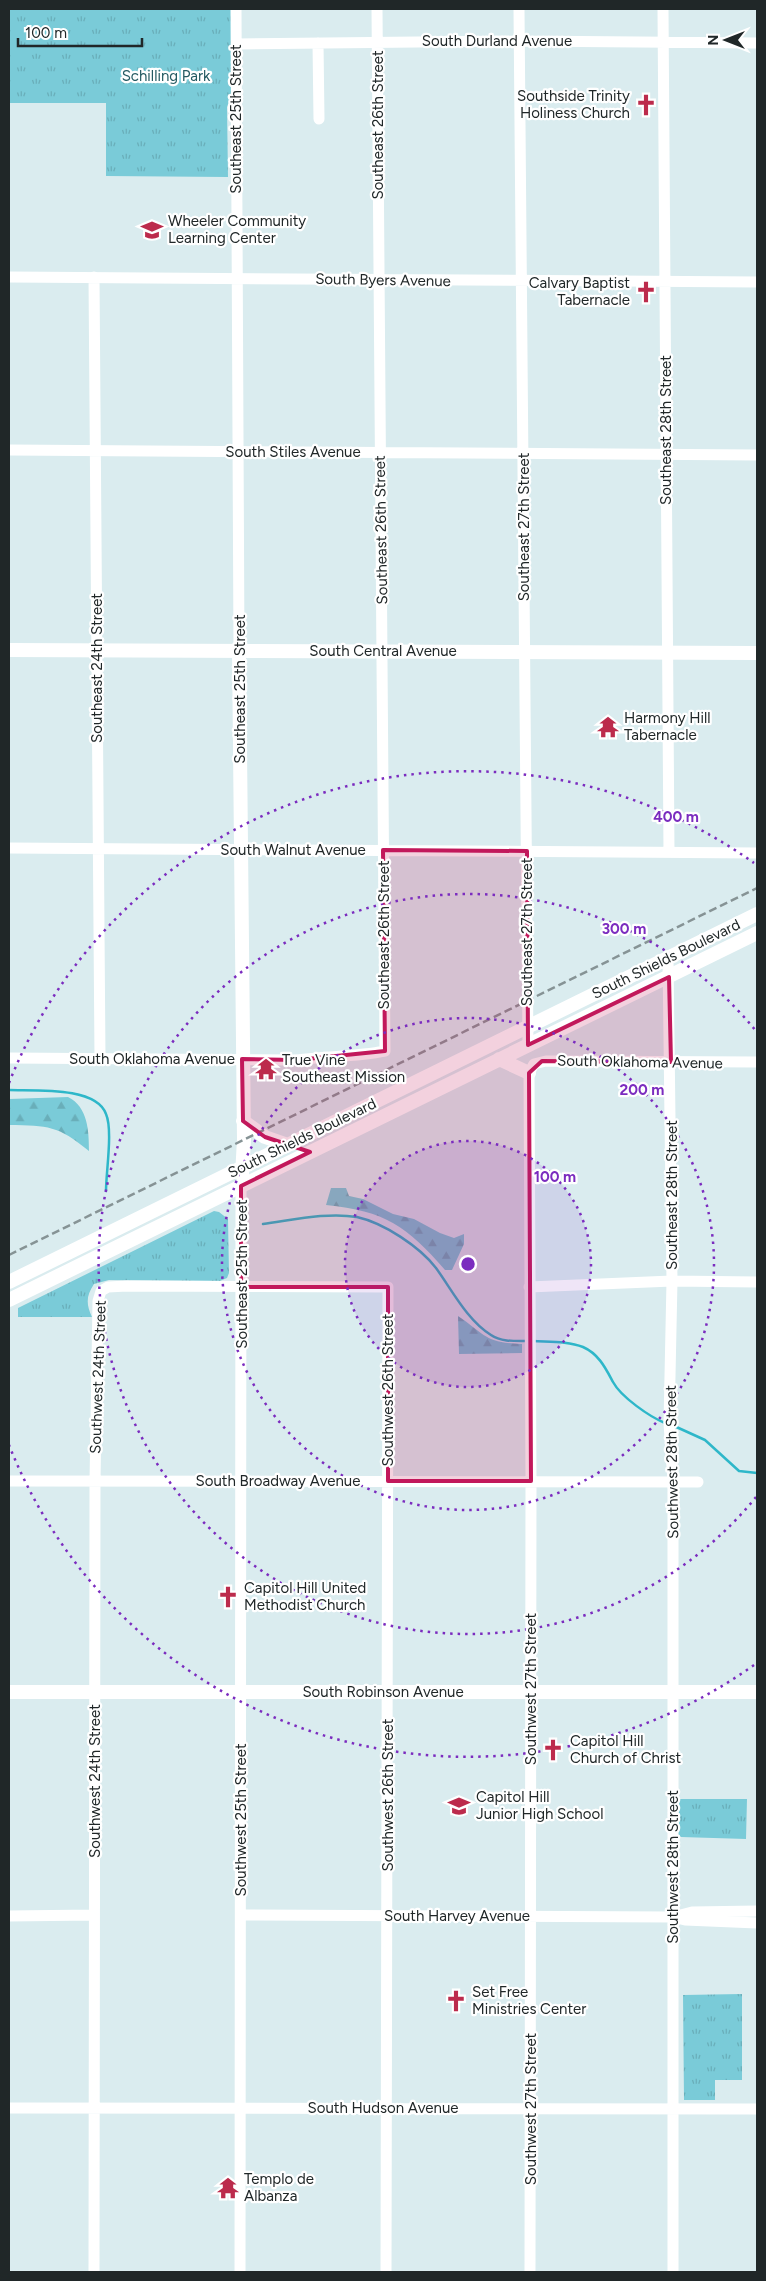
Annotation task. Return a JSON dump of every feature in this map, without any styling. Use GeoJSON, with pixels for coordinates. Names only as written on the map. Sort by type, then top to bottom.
{"type":"FeatureCollection","features":[{"type":"Feature","properties":{"kind":"main road","name":"South Central Avenue"},"geometry":{"type":"LineString","coordinates":[[9,650],[757,653]]}},
{"type":"Feature","properties":{"kind":"main road","name":"Southeast 25th Street"},"geometry":{"type":"LineString","coordinates":[[239,650],[243,1121],[241,1186]]}},
{"type":"Feature","properties":{"kind":"main road","name":"South Shields Boulevard"},"geometry":{"type":"LineString","coordinates":[[9,1282],[757,914]]}},
{"type":"Feature","properties":{"kind":"main road","name":"South Shields Boulevard"},"geometry":{"type":"LineString","coordinates":[[9,1300],[757,933]]}},
{"type":"Feature","properties":{"kind":"main road"},"geometry":{"type":"LineString","coordinates":[[499,1058],[528,1073]]}},
{"type":"Feature","properties":{"kind":"main road"},"geometry":{"type":"LineString","coordinates":[[374,1102],[382,1117]]}},
{"type":"Feature","properties":{"kind":"main road"},"geometry":{"type":"LineString","coordinates":[[243,1121],[265,1137],[288,1144]]}},
{"type":"Feature","properties":{"kind":"main road","name":"South Robinson Avenue"},"geometry":{"type":"LineString","coordinates":[[9,1692],[757,1692]]}},
{"type":"Feature","properties":{"kind":"street","name":"Southeast 25th Street"},"geometry":{"type":"LineString","coordinates":[[236,9],[239,650]]}},
{"type":"Feature","properties":{"kind":"street","name":"Southeast 26th Street"},"geometry":{"type":"LineString","coordinates":[[377,9],[385,1051]]}},
{"type":"Feature","properties":{"kind":"street","name":"Southeast 27th Street"},"geometry":{"type":"LineString","coordinates":[[519,9],[523,281],[528,1045]]}},
{"type":"Feature","properties":{"kind":"street","name":"Southeast 28th Street"},"geometry":{"type":"LineString","coordinates":[[663,9],[669,852]]}},
{"type":"Feature","properties":{"kind":"street","name":"South Durland Avenue"},"geometry":{"type":"LineString","coordinates":[[236,44],[520,41],[757,44]]}},
{"type":"Feature","properties":{"kind":"street"},"geometry":{"type":"LineString","coordinates":[[318,43],[318,119]]}},
{"type":"Feature","properties":{"kind":"street","name":"South Byers Avenue"},"geometry":{"type":"LineString","coordinates":[[9,277],[757,282]]}},
{"type":"Feature","properties":{"kind":"street","name":"Southeast 24th Street"},"geometry":{"type":"LineString","coordinates":[[94,278],[100,1059]]}},
{"type":"Feature","properties":{"kind":"street","name":"South Stiles Avenue"},"geometry":{"type":"LineString","coordinates":[[9,450],[757,455]]}},
{"type":"Feature","properties":{"kind":"street","name":"South Walnut Avenue"},"geometry":{"type":"LineString","coordinates":[[9,848],[757,853]]}},
{"type":"Feature","properties":{"kind":"street","name":"Southeast 28th Street"},"geometry":{"type":"LineString","coordinates":[[668,958],[671,1062],[672,1281]]}},
{"type":"Feature","properties":{"kind":"street","name":"South Oklahoma Avenue"},"geometry":{"type":"LineString","coordinates":[[9,1058],[297,1060],[335,1055],[371,1054],[385,1051]]}},
{"type":"Feature","properties":{"kind":"street","name":"South Oklahoma Avenue"},"geometry":{"type":"LineString","coordinates":[[528,1073],[534,1064],[542,1061],[757,1062]]}},
{"type":"Feature","properties":{"kind":"street"},"geometry":{"type":"LineString","coordinates":[[528,1073],[529,1287],[672,1281],[757,1282]]}},
{"type":"Feature","properties":{"kind":"street","name":"Southeast 25th Street"},"geometry":{"type":"LineString","coordinates":[[241,1186],[242,1368]]}},
{"type":"Feature","properties":{"kind":"street","name":"Southwest 28th Street"},"geometry":{"type":"LineString","coordinates":[[672,1281],[669,1423],[673,1481],[674,1692],[673,2272]]}},
{"type":"Feature","properties":{"kind":"street","name":"Southwest 24th Street"},"geometry":{"type":"LineString","coordinates":[[94,2272],[95,1481],[98,1301],[101,1291],[108,1287],[241,1287]]}},
{"type":"Feature","properties":{"kind":"street","name":"Southwest 26th Street"},"geometry":{"type":"LineString","coordinates":[[241,1287],[388,1287],[386,2272]]}},
{"type":"Feature","properties":{"kind":"street","name":"Southwest 27th Street"},"geometry":{"type":"LineString","coordinates":[[529,1287],[531,1481],[530,2272]]}},
{"type":"Feature","properties":{"kind":"street","name":"Southwest 25th Street"},"geometry":{"type":"LineString","coordinates":[[240,2272],[242,1368]]}},
{"type":"Feature","properties":{"kind":"street","name":"South Broadway Avenue"},"geometry":{"type":"LineString","coordinates":[[9,1481],[698,1482]]}},
{"type":"Feature","properties":{"kind":"street","name":"South Harvey Avenue"},"geometry":{"type":"LineString","coordinates":[[241,1915],[673,1916],[692,1912],[757,1911]]}},
{"type":"Feature","properties":{"kind":"street"},"geometry":{"type":"LineString","coordinates":[[9,1916],[94,1915]]}},
{"type":"Feature","properties":{"kind":"street","name":"South Harvey Avenue"},"geometry":{"type":"LineString","coordinates":[[673,1916],[685,1920],[757,1923]]}},
{"type":"Feature","properties":{"kind":"street","name":"South Hudson Avenue"},"geometry":{"type":"LineString","coordinates":[[9,2108],[757,2109]]}},
{"type":"Feature","properties":{"kind":"highlighted area"},"geometry":{"type":"Polygon","coordinates":[[[383,850],[527,851],[528,1045],[669,977],[671,1062],[542,1061],[529,1073],[531,1481],[388,1481],[388,1287],[241,1287],[241,1186],[310,1152],[265,1137],[243,1121],[242,1059],[297,1060],[385,1051],[383,850]]]}},
{"type":"Feature","properties":{"kind":"green space","name":"Schilling Park"},"geometry":{"type":"Polygon","coordinates":[[[9,9],[231,9],[232,100],[227,107],[228,177],[106,176],[106,103],[9,103],[9,9]]]}},
{"type":"Feature","properties":{"kind":"green space"},"geometry":{"type":"Polygon","coordinates":[[[68,1097],[80,1107],[86,1120],[89,1151],[69,1136],[52,1129],[9,1125],[9,1099],[68,1097]]]}},
{"type":"Feature","properties":{"kind":"green space"},"geometry":{"type":"Polygon","coordinates":[[[331,1188],[346,1188],[349,1196],[363,1199],[393,1214],[414,1219],[454,1238],[464,1234],[464,1244],[452,1270],[445,1270],[419,1242],[393,1223],[364,1212],[326,1205],[331,1188]]]}},
{"type":"Feature","properties":{"kind":"green space"},"geometry":{"type":"Polygon","coordinates":[[[214,1211],[219,1212],[228,1219],[229,1273],[227,1278],[220,1281],[109,1280],[94,1284],[89,1292],[88,1304],[92,1317],[18,1317],[18,1308],[214,1211]]]}},
{"type":"Feature","properties":{"kind":"green space"},"geometry":{"type":"Polygon","coordinates":[[[458,1316],[493,1340],[522,1344],[522,1353],[459,1354],[458,1316]]]}},
{"type":"Feature","properties":{"kind":"green space"},"geometry":{"type":"Polygon","coordinates":[[[679,1799],[747,1799],[746,1839],[681,1837],[678,1835],[679,1799]]]}},
{"type":"Feature","properties":{"kind":"green space"},"geometry":{"type":"Polygon","coordinates":[[[742,1994],[742,2080],[715,2080],[715,2100],[684,2100],[683,1995],[742,1994]]]}},
{"type":"Feature","properties":{"kind":"waterway"},"geometry":{"type":"LineString","coordinates":[[9,1090],[78,1094],[100,1105],[106,1114],[109,1130],[106,1191]]}},
{"type":"Feature","properties":{"kind":"waterway"},"geometry":{"type":"LineString","coordinates":[[263,1224],[334,1215],[357,1217],[390,1230],[411,1244],[429,1260],[467,1313],[482,1329],[499,1339],[528,1341]]}},
{"type":"Feature","properties":{"kind":"waterway"},"geometry":{"type":"LineString","coordinates":[[533,1341],[559,1342],[589,1350],[601,1362],[622,1394],[644,1411],[665,1423]]}},
{"type":"Feature","properties":{"kind":"waterway"},"geometry":{"type":"LineString","coordinates":[[672,1425],[705,1440],[739,1471],[757,1473]]}},
{"type":"Feature","properties":{"kind":"railway"},"geometry":{"type":"LineString","coordinates":[[9,1255],[757,888]]}},
{"type":"Feature","properties":{"kind":"place","name":"Southside Trinity Holiness Church"},"geometry":{"type":"Point","coordinates":[646,105]}},
{"type":"Feature","properties":{"kind":"place","name":"Wheeler Community Learning Center"},"geometry":{"type":"Point","coordinates":[152,230]}},
{"type":"Feature","properties":{"kind":"place","name":"Calvary Baptist Tabernacle"},"geometry":{"type":"Point","coordinates":[646,292]}},
{"type":"Feature","properties":{"kind":"place","name":"Harmony Hill Tabernacle"},"geometry":{"type":"Point","coordinates":[608,727]}},
{"type":"Feature","properties":{"kind":"place","name":"True Vine Southeast Mission"},"geometry":{"type":"Point","coordinates":[266,1069]}},
{"type":"Feature","properties":{"kind":"place","name":"Capitol Hill United Methodist Church"},"geometry":{"type":"Point","coordinates":[228,1597]}},
{"type":"Feature","properties":{"kind":"place","name":"Capitol Hill Church of Christ"},"geometry":{"type":"Point","coordinates":[553,1750]}},
{"type":"Feature","properties":{"kind":"place","name":"Capitol Hill Junior High School"},"geometry":{"type":"Point","coordinates":[459,1806]}},
{"type":"Feature","properties":{"kind":"place","name":"Set Free Ministries Center"},"geometry":{"type":"Point","coordinates":[456,2001]}},
{"type":"Feature","properties":{"kind":"place","name":"Templo de Albanza"},"geometry":{"type":"Point","coordinates":[228,2188]}}]}
